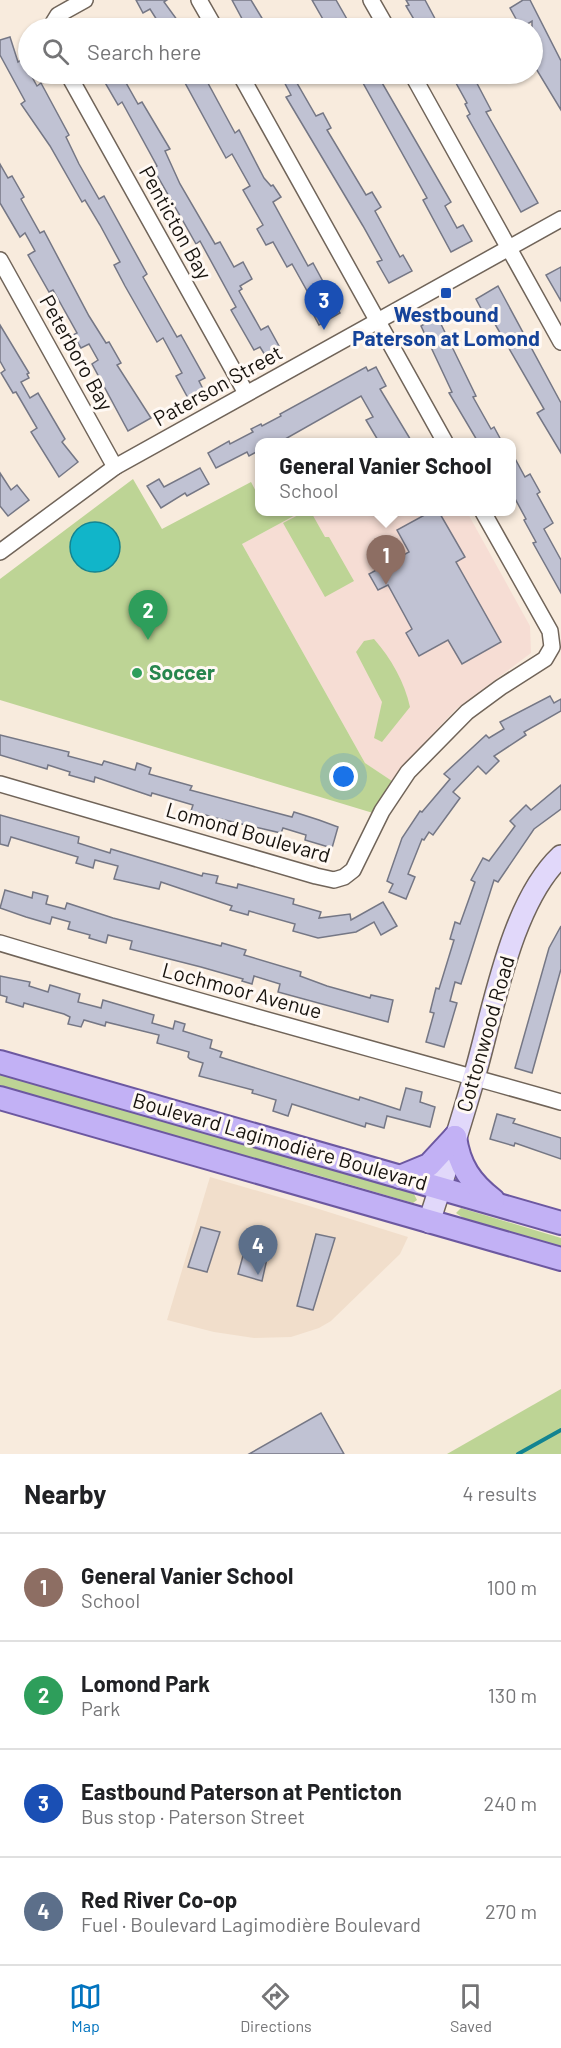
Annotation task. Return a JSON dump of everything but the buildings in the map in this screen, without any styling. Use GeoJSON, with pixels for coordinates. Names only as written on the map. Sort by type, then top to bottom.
{"type":"FeatureCollection","features":[{"type":"Feature","properties":{"kind":"main road","name":"Boulevard Lagimodière Boulevard"},"geometry":{"type":"LineString","coordinates":[[0,1062],[561,1223]]}},
{"type":"Feature","properties":{"kind":"main road","name":"Boulevard Lagimodière Boulevard"},"geometry":{"type":"LineString","coordinates":[[0,1098],[561,1259]]}},
{"type":"Feature","properties":{"kind":"main road"},"geometry":{"type":"LineString","coordinates":[[400,1177],[429,1165],[455,1137]]}},
{"type":"Feature","properties":{"kind":"main road"},"geometry":{"type":"LineString","coordinates":[[455,1137],[458,1153],[469,1179],[499,1205]]}},
{"type":"Feature","properties":{"kind":"street"},"geometry":{"type":"LineString","coordinates":[[56,18],[85,0]]}},
{"type":"Feature","properties":{"kind":"street"},"geometry":{"type":"LineString","coordinates":[[199,0],[209,18]]}},
{"type":"Feature","properties":{"kind":"street"},"geometry":{"type":"LineString","coordinates":[[371,0],[381,18]]}},
{"type":"Feature","properties":{"kind":"street","name":"Penticton Bay"},"geometry":{"type":"LineString","coordinates":[[74,84],[246,393]]}},
{"type":"Feature","properties":{"kind":"street"},"geometry":{"type":"LineString","coordinates":[[246,84],[443,438]]}},
{"type":"Feature","properties":{"kind":"street"},"geometry":{"type":"LineString","coordinates":[[418,84],[561,342]]}},
{"type":"Feature","properties":{"kind":"street","name":"Paterson Street"},"geometry":{"type":"LineString","coordinates":[[0,552],[115,467],[561,219]]}},
{"type":"Feature","properties":{"kind":"street","name":"Peterboro Bay"},"geometry":{"type":"LineString","coordinates":[[0,260],[115,467]]}},
{"type":"Feature","properties":{"kind":"street","name":"Lomond Boulevard"},"geometry":{"type":"LineString","coordinates":[[0,784],[316,876],[334,880],[344,877],[353,870],[382,810],[408,772],[434,744],[484,699],[545,659],[552,647],[550,631],[485,516]]}},
{"type":"Feature","properties":{"kind":"street","name":"Cottonwood Road"},"geometry":{"type":"LineString","coordinates":[[429,1222],[474,1077],[517,926],[532,895],[561,856]]}},
{"type":"Feature","properties":{"kind":"street","name":"Lochmoor Avenue"},"geometry":{"type":"LineString","coordinates":[[0,943],[201,1003],[561,1102]]}},
{"type":"Feature","properties":{"kind":"shaded area"},"geometry":{"type":"Polygon","coordinates":[[[294,516],[469,516],[530,626],[531,653],[456,709],[426,741],[395,783],[365,763],[242,544],[294,516]]]}},
{"type":"Feature","properties":{"kind":"shaded area"},"geometry":{"type":"Polygon","coordinates":[[[210,1177],[408,1237],[400,1254],[331,1321],[319,1328],[291,1337],[254,1338],[214,1332],[167,1320],[210,1177]]]}},
{"type":"Feature","properties":{"kind":"green space"},"geometry":{"type":"Polygon","coordinates":[[[133,479],[162,529],[251,482],[255,490],[255,516],[294,516],[242,544],[365,763],[395,783],[373,813],[0,700],[0,579],[133,479]]]}},
{"type":"Feature","properties":{"kind":"green space"},"geometry":{"type":"Polygon","coordinates":[[[296,516],[313,516],[325,537],[329,537],[354,581],[325,597],[283,523],[296,516]]]}},
{"type":"Feature","properties":{"kind":"green space"},"geometry":{"type":"Polygon","coordinates":[[[374,639],[396,671],[405,689],[410,707],[382,742],[374,738],[382,702],[356,652],[364,641],[374,639]]]}},
{"type":"Feature","properties":{"kind":"green space"},"geometry":{"type":"Polygon","coordinates":[[[0,1070],[401,1185],[414,1194],[417,1200],[413,1203],[289,1167],[173,1140],[0,1090],[0,1070]]]}},
{"type":"Feature","properties":{"kind":"green space"},"geometry":{"type":"Polygon","coordinates":[[[461,1208],[561,1238],[561,1251],[475,1226],[456,1213],[461,1208]]]}},
{"type":"Feature","properties":{"kind":"green space"},"geometry":{"type":"Polygon","coordinates":[[[561,1389],[561,1454],[447,1454],[561,1389]]]}},
{"type":"Feature","properties":{"kind":"water"},"geometry":{"type":"Polygon","coordinates":[[[90,522],[100,522],[113,529],[120,542],[120,552],[113,565],[100,572],[90,572],[81,568],[74,561],[70,552],[70,542],[74,533],[81,526],[90,522]]]}},
{"type":"Feature","properties":{"kind":"waterway"},"geometry":{"type":"LineString","coordinates":[[518,1454],[561,1430]]}},
{"type":"Feature","properties":{"kind":"place","name":"Westbound Paterson at Lomond"},"geometry":{"type":"Point","coordinates":[446,293]}},
{"type":"Feature","properties":{"kind":"place","name":"Eastbound Paterson at Penticton"},"geometry":{"type":"Point","coordinates":[324,330]}},
{"type":"Feature","properties":{"kind":"place","name":"General Vanier School"},"geometry":{"type":"Point","coordinates":[386,585]}},
{"type":"Feature","properties":{"kind":"place","name":"Lomond Park"},"geometry":{"type":"Point","coordinates":[148,640]}},
{"type":"Feature","properties":{"kind":"place","name":"Soccer"},"geometry":{"type":"Point","coordinates":[137,673]}},
{"type":"Feature","properties":{"kind":"place","name":"Red River Co-op"},"geometry":{"type":"Point","coordinates":[258,1275]}}]}
